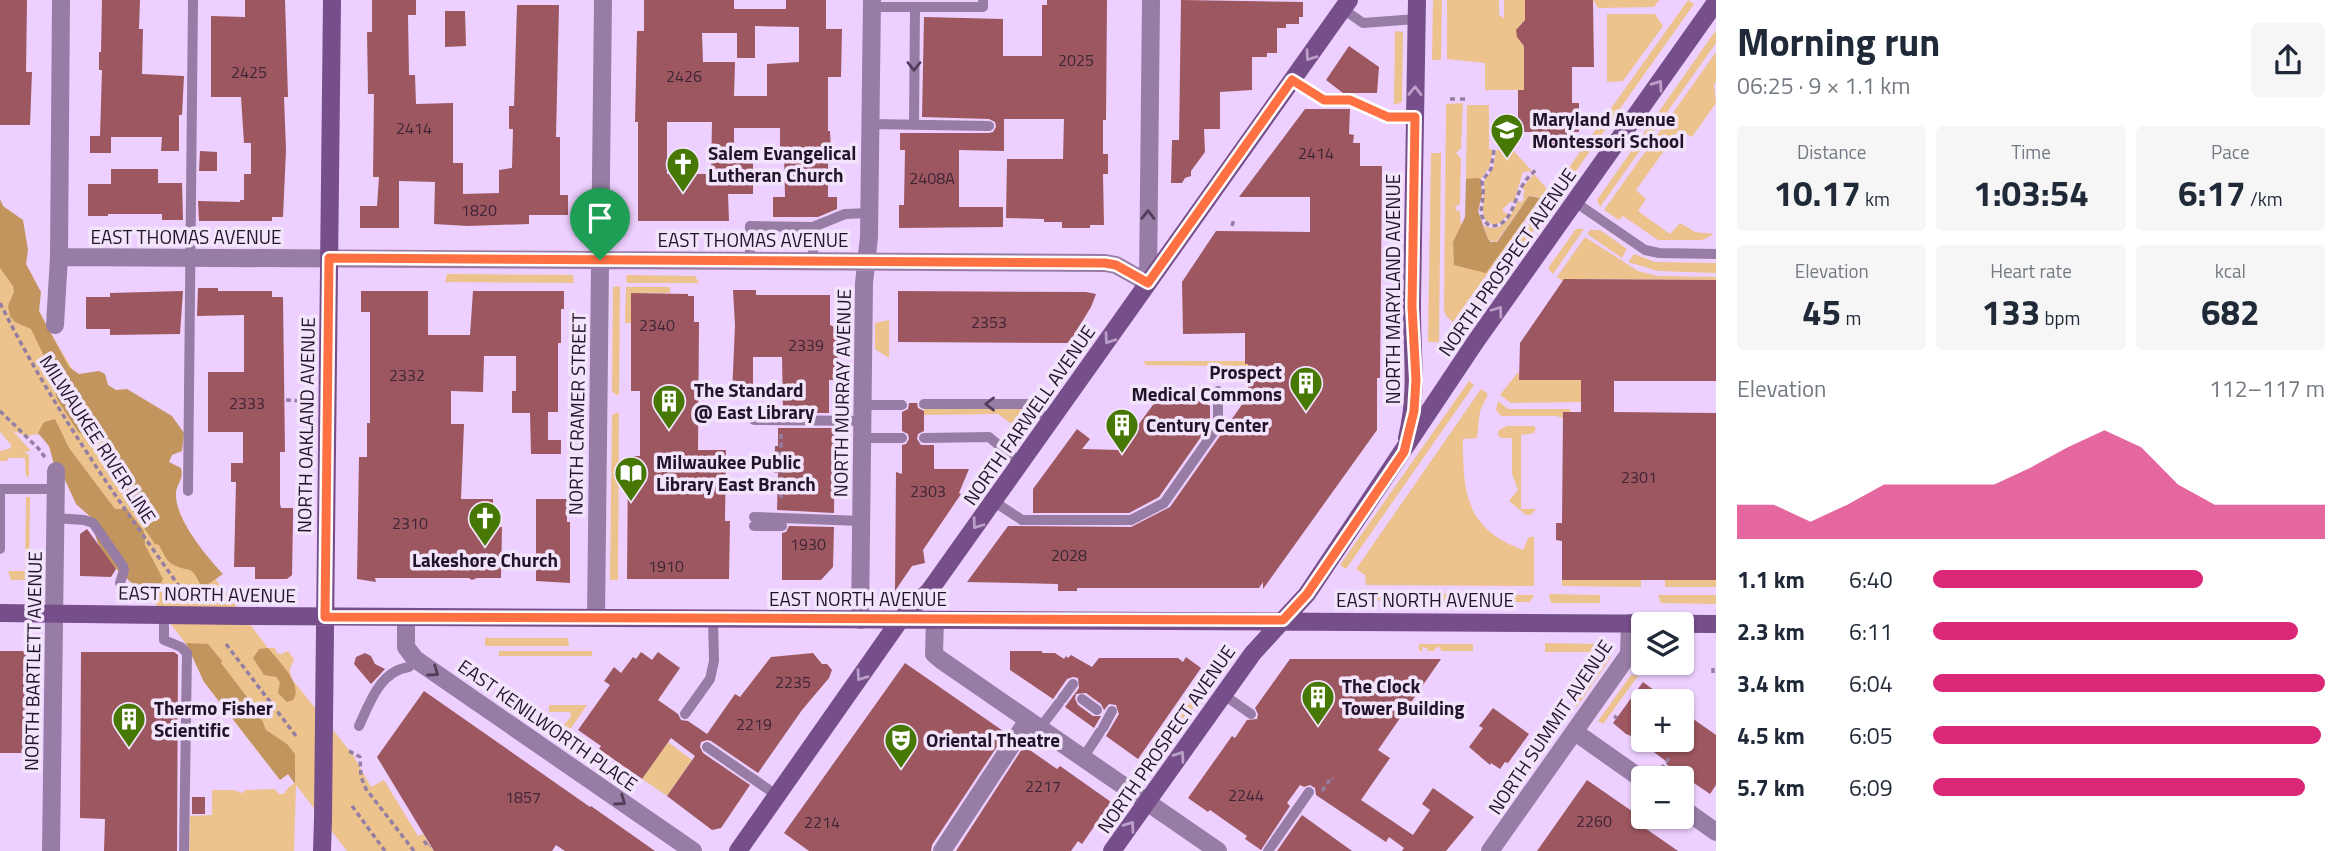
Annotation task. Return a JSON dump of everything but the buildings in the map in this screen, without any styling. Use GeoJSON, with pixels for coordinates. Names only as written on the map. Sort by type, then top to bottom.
{"type":"FeatureCollection","features":[{"type":"Feature","properties":{"kind":"main road","name":"NORTH OAKLAND AVENUE"},"geometry":{"type":"LineString","coordinates":[[322,851],[332,0]]}},
{"type":"Feature","properties":{"kind":"main road","name":"NORTH MARYLAND AVENUE"},"geometry":{"type":"LineString","coordinates":[[1404,452],[1414,411],[1416,380],[1412,307],[1417,0]]}},
{"type":"Feature","properties":{"kind":"main road","name":"NORTH PROSPECT AVENUE"},"geometry":{"type":"LineString","coordinates":[[1112,851],[1254,653],[1307,594],[1476,341],[1716,2]]}},
{"type":"Feature","properties":{"kind":"main road","name":"NORTH FARWELL AVENUE"},"geometry":{"type":"LineString","coordinates":[[738,851],[900,620],[930,590],[1346,4]]}},
{"type":"Feature","properties":{"kind":"main road","name":"EAST NORTH AVENUE"},"geometry":{"type":"LineString","coordinates":[[0,613],[1716,624]]}},
{"type":"Feature","properties":{"kind":"street"},"geometry":{"type":"LineString","coordinates":[[55,325],[59,257],[61,0]]}},
{"type":"Feature","properties":{"kind":"street","name":"NORTH CRAMER STREET"},"geometry":{"type":"LineString","coordinates":[[596,618],[603,0]]}},
{"type":"Feature","properties":{"kind":"street"},"geometry":{"type":"LineString","coordinates":[[1148,283],[1151,0]]}},
{"type":"Feature","properties":{"kind":"street","name":"NORTH MURRAY AVENUE"},"geometry":{"type":"LineString","coordinates":[[860,620],[872,4]]}},
{"type":"Feature","properties":{"kind":"street","name":"EAST THOMAS AVENUE"},"geometry":{"type":"LineString","coordinates":[[59,257],[1105,263],[1116,265],[1148,283]]}},
{"type":"Feature","properties":{"kind":"street","name":"NORTH BARTLETT AVENUE"},"geometry":{"type":"LineString","coordinates":[[51,851],[55,480]]}},
{"type":"Feature","properties":{"kind":"street","name":"EAST KENILWORTH PLACE"},"geometry":{"type":"LineString","coordinates":[[406,617],[406,648],[415,659],[694,851]]}},
{"type":"Feature","properties":{"kind":"street"},"geometry":{"type":"LineString","coordinates":[[935,620],[934,654],[1218,851]]}},
{"type":"Feature","properties":{"kind":"street","name":"NORTH SUMMIT AVENUE"},"geometry":{"type":"LineString","coordinates":[[1490,851],[1629,654],[1630,623]]}},
{"type":"Feature","properties":{"kind":"street"},"geometry":{"type":"LineString","coordinates":[[942,851],[1034,724]]}},
{"type":"Feature","properties":{"kind":"street"},"geometry":{"type":"LineString","coordinates":[[1575,732],[1631,772]]}},
{"type":"Feature","properties":{"kind":"street"},"geometry":{"type":"LineString","coordinates":[[1694,816],[1716,832]]}},
{"type":"Feature","properties":{"kind":"lane"},"geometry":{"type":"LineString","coordinates":[[188,491],[193,0]]}},
{"type":"Feature","properties":{"kind":"lane"},"geometry":{"type":"LineString","coordinates":[[872,4],[983,7],[983,0]]}},
{"type":"Feature","properties":{"kind":"lane"},"geometry":{"type":"LineString","coordinates":[[1346,4],[1363,23],[1416,19]]}},
{"type":"Feature","properties":{"kind":"lane"},"geometry":{"type":"LineString","coordinates":[[914,125],[915,7]]}},
{"type":"Feature","properties":{"kind":"lane"},"geometry":{"type":"LineString","coordinates":[[1292,80],[1324,100],[1350,100],[1388,117],[1415,117]]}},
{"type":"Feature","properties":{"kind":"lane"},"geometry":{"type":"LineString","coordinates":[[871,124],[989,126]]}},
{"type":"Feature","properties":{"kind":"lane"},"geometry":{"type":"LineString","coordinates":[[1575,202],[1645,250],[1659,253],[1716,254]]}},
{"type":"Feature","properties":{"kind":"lane"},"geometry":{"type":"LineString","coordinates":[[750,261],[750,226],[813,227],[845,214],[869,214]]}},
{"type":"Feature","properties":{"kind":"lane"},"geometry":{"type":"LineString","coordinates":[[813,227],[813,261]]}},
{"type":"Feature","properties":{"kind":"lane"},"geometry":{"type":"LineString","coordinates":[[993,501],[1021,520],[1131,520],[1164,503],[1219,426],[1219,391]]}},
{"type":"Feature","properties":{"kind":"lane"},"geometry":{"type":"LineString","coordinates":[[923,404],[1027,404],[1051,421]]}},
{"type":"Feature","properties":{"kind":"lane"},"geometry":{"type":"LineString","coordinates":[[754,420],[863,421],[902,405]]}},
{"type":"Feature","properties":{"kind":"lane"},"geometry":{"type":"LineString","coordinates":[[863,421],[902,438]]}},
{"type":"Feature","properties":{"kind":"lane"},"geometry":{"type":"LineString","coordinates":[[923,438],[989,437],[1020,464]]}},
{"type":"Feature","properties":{"kind":"lane"},"geometry":{"type":"LineString","coordinates":[[0,549],[0,489],[55,480]]}},
{"type":"Feature","properties":{"kind":"lane"},"geometry":{"type":"LineString","coordinates":[[782,526],[754,521],[805,517],[819,521],[861,521]]}},
{"type":"Feature","properties":{"kind":"lane"},"geometry":{"type":"LineString","coordinates":[[55,518],[93,523],[123,566],[120,583]]}},
{"type":"Feature","properties":{"kind":"lane"},"geometry":{"type":"LineString","coordinates":[[805,526],[819,521]]}},
{"type":"Feature","properties":{"kind":"lane"},"geometry":{"type":"LineString","coordinates":[[164,615],[164,640],[181,647],[187,653],[184,851]]}},
{"type":"Feature","properties":{"kind":"lane"},"geometry":{"type":"LineString","coordinates":[[685,714],[710,679],[714,661],[713,619]]}},
{"type":"Feature","properties":{"kind":"lane"},"geometry":{"type":"LineString","coordinates":[[359,726],[390,673],[410,667]]}},
{"type":"Feature","properties":{"kind":"lane"},"geometry":{"type":"LineString","coordinates":[[1034,724],[1073,684]]}},
{"type":"Feature","properties":{"kind":"lane"},"geometry":{"type":"LineString","coordinates":[[1062,698],[1073,692],[1098,710],[1105,718],[1103,729]]}},
{"type":"Feature","properties":{"kind":"lane"},"geometry":{"type":"LineString","coordinates":[[1224,695],[1251,714]]}},
{"type":"Feature","properties":{"kind":"lane"},"geometry":{"type":"LineString","coordinates":[[1083,758],[1112,711]]}},
{"type":"Feature","properties":{"kind":"lane"},"geometry":{"type":"LineString","coordinates":[[707,747],[778,796]]}},
{"type":"Feature","properties":{"kind":"lane"},"geometry":{"type":"LineString","coordinates":[[1268,851],[1309,792]]}},
{"type":"Feature","properties":{"kind":"path"},"geometry":{"type":"LineString","coordinates":[[1455,99],[1467,99]]}},
{"type":"Feature","properties":{"kind":"path"},"geometry":{"type":"LineString","coordinates":[[1494,149],[1490,169],[1482,181],[1484,195],[1480,208],[1483,221],[1490,226],[1499,226],[1506,219],[1522,185],[1536,170]]}},
{"type":"Feature","properties":{"kind":"path"},"geometry":{"type":"LineString","coordinates":[[1232,226],[1234,219]]}},
{"type":"Feature","properties":{"kind":"path","name":"MILWAUKEE RIVER LINE"},"geometry":{"type":"LineString","coordinates":[[0,303],[68,424],[179,586]]}},
{"type":"Feature","properties":{"kind":"path"},"geometry":{"type":"LineString","coordinates":[[1438,348],[1446,354]]}},
{"type":"Feature","properties":{"kind":"path"},"geometry":{"type":"LineString","coordinates":[[286,400],[300,401]]}},
{"type":"Feature","properties":{"kind":"path"},"geometry":{"type":"LineString","coordinates":[[0,411],[38,448],[55,480]]}},
{"type":"Feature","properties":{"kind":"path"},"geometry":{"type":"LineString","coordinates":[[781,428],[782,493]]}},
{"type":"Feature","properties":{"kind":"path"},"geometry":{"type":"LineString","coordinates":[[226,644],[296,736]]}},
{"type":"Feature","properties":{"kind":"path"},"geometry":{"type":"LineString","coordinates":[[1713,668],[1713,676]]}},
{"type":"Feature","properties":{"kind":"path"},"geometry":{"type":"LineString","coordinates":[[349,751],[360,757],[361,777],[366,789],[414,851]]}},
{"type":"Feature","properties":{"kind":"path"},"geometry":{"type":"LineString","coordinates":[[1663,766],[1671,756]]}},
{"type":"Feature","properties":{"kind":"path"},"geometry":{"type":"LineString","coordinates":[[352,806],[386,851]]}},
{"type":"Feature","properties":{"kind":"path"},"geometry":{"type":"LineString","coordinates":[[424,841],[430,846]]}},
{"type":"Feature","properties":{"kind":"shaded area"},"geometry":{"type":"Polygon","coordinates":[[[1433,0],[1442,0],[1441,60],[1432,60],[1433,0]]]}},
{"type":"Feature","properties":{"kind":"shaded area"},"geometry":{"type":"Polygon","coordinates":[[[1447,0],[1499,0],[1499,15],[1504,18],[1504,0],[1525,0],[1525,13],[1537,14],[1537,21],[1524,21],[1516,30],[1519,40],[1524,44],[1524,90],[1485,90],[1485,63],[1447,59],[1447,0]]]}},
{"type":"Feature","properties":{"kind":"shaded area"},"geometry":{"type":"Polygon","coordinates":[[[1593,0],[1659,0],[1654,7],[1598,8],[1593,0]]]}},
{"type":"Feature","properties":{"kind":"shaded area"},"geometry":{"type":"Polygon","coordinates":[[[1688,0],[1694,4],[1566,185],[1558,183],[1688,0]]]}},
{"type":"Feature","properties":{"kind":"shaded area"},"geometry":{"type":"Polygon","coordinates":[[[1607,14],[1655,14],[1663,26],[1623,81],[1607,82],[1607,14]]]}},
{"type":"Feature","properties":{"kind":"shaded area"},"geometry":{"type":"Polygon","coordinates":[[[1716,30],[1716,43],[1600,207],[1597,200],[1716,30]]]}},
{"type":"Feature","properties":{"kind":"shaded area"},"geometry":{"type":"Polygon","coordinates":[[[1395,31],[1403,32],[1402,102],[1394,105],[1395,31]]]}},
{"type":"Feature","properties":{"kind":"shaded area"},"geometry":{"type":"Polygon","coordinates":[[[1716,52],[1716,103],[1692,137],[1679,130],[1636,190],[1646,199],[1638,211],[1670,234],[1680,223],[1695,232],[1714,234],[1703,240],[1658,240],[1623,216],[1619,220],[1604,210],[1716,52]]]}},
{"type":"Feature","properties":{"kind":"shaded area"},"geometry":{"type":"Polygon","coordinates":[[[1463,103],[1461,148],[1456,153],[1461,158],[1460,204],[1455,207],[1460,212],[1461,226],[1453,242],[1486,272],[1539,197],[1529,196],[1496,242],[1488,240],[1484,225],[1496,228],[1505,222],[1518,201],[1524,199],[1525,190],[1522,188],[1534,174],[1547,189],[1453,322],[1444,310],[1446,104],[1463,103]]]}},
{"type":"Feature","properties":{"kind":"shaded area"},"geometry":{"type":"Polygon","coordinates":[[[1467,105],[1489,105],[1489,149],[1493,150],[1489,168],[1481,179],[1466,179],[1467,105]]]}},
{"type":"Feature","properties":{"kind":"shaded area"},"geometry":{"type":"Polygon","coordinates":[[[1496,150],[1513,150],[1532,171],[1523,172],[1514,201],[1503,209],[1503,212],[1509,214],[1494,225],[1485,220],[1483,206],[1484,181],[1493,169],[1496,150]]]}},
{"type":"Feature","properties":{"kind":"shaded area"},"geometry":{"type":"Polygon","coordinates":[[[1431,153],[1441,153],[1439,342],[1428,342],[1431,153]]]}},
{"type":"Feature","properties":{"kind":"shaded area"},"geometry":{"type":"Polygon","coordinates":[[[1466,179],[1481,179],[1482,195],[1478,211],[1491,242],[1497,242],[1529,196],[1540,198],[1486,273],[1454,265],[1453,242],[1465,217],[1466,179]]]}},
{"type":"Feature","properties":{"kind":"shaded area"},"geometry":{"type":"Polygon","coordinates":[[[1551,192],[1556,199],[1448,351],[1443,345],[1551,192]]]}},
{"type":"Feature","properties":{"kind":"shaded area"},"geometry":{"type":"Polygon","coordinates":[[[0,199],[3,206],[23,220],[28,250],[26,264],[41,292],[39,311],[69,367],[79,374],[99,371],[105,374],[108,385],[116,390],[127,389],[172,416],[184,433],[182,451],[172,455],[169,462],[181,468],[176,494],[186,526],[223,574],[207,585],[201,586],[190,570],[171,564],[159,545],[155,544],[128,504],[127,489],[121,478],[115,451],[109,445],[78,432],[57,399],[53,380],[45,369],[43,354],[31,329],[15,322],[10,316],[8,306],[14,292],[13,286],[0,268],[0,199]]]}},
{"type":"Feature","properties":{"kind":"shaded area"},"geometry":{"type":"Polygon","coordinates":[[[1576,229],[1584,229],[1553,274],[1548,268],[1576,229]]]}},
{"type":"Feature","properties":{"kind":"shaded area"},"geometry":{"type":"Polygon","coordinates":[[[1590,230],[1600,230],[1627,249],[1622,258],[1587,234],[1590,230]]]}},
{"type":"Feature","properties":{"kind":"shaded area"},"geometry":{"type":"Polygon","coordinates":[[[0,232],[47,327],[134,472],[268,648],[275,648],[277,653],[281,654],[288,651],[294,659],[290,669],[291,678],[353,755],[371,787],[384,780],[418,836],[423,834],[432,849],[437,851],[347,851],[296,785],[294,851],[189,851],[190,816],[212,815],[212,790],[243,793],[245,790],[275,789],[279,794],[284,794],[295,783],[288,774],[280,780],[204,682],[192,652],[142,586],[43,437],[38,434],[27,436],[13,431],[31,451],[24,452],[29,455],[29,477],[26,476],[25,458],[0,461],[0,451],[11,448],[11,445],[0,432],[0,232]]]}},
{"type":"Feature","properties":{"kind":"shaded area"},"geometry":{"type":"Polygon","coordinates":[[[1585,237],[1638,271],[1658,276],[1716,277],[1716,280],[1563,281],[1557,277],[1585,237]]]}},
{"type":"Feature","properties":{"kind":"shaded area"},"geometry":{"type":"Polygon","coordinates":[[[1634,254],[1655,262],[1716,263],[1716,273],[1658,271],[1628,262],[1634,254]]]}},
{"type":"Feature","properties":{"kind":"shaded area"},"geometry":{"type":"Polygon","coordinates":[[[447,274],[573,275],[574,283],[445,282],[447,274]]]}},
{"type":"Feature","properties":{"kind":"shaded area"},"geometry":{"type":"Polygon","coordinates":[[[626,275],[695,276],[699,283],[627,283],[626,275]]]}},
{"type":"Feature","properties":{"kind":"shaded area"},"geometry":{"type":"Polygon","coordinates":[[[620,286],[619,396],[612,392],[613,287],[620,286]]]}},
{"type":"Feature","properties":{"kind":"shaded area"},"geometry":{"type":"Polygon","coordinates":[[[626,287],[670,287],[670,293],[631,293],[631,323],[625,323],[626,287]]]}},
{"type":"Feature","properties":{"kind":"shaded area"},"geometry":{"type":"Polygon","coordinates":[[[889,320],[889,358],[875,349],[875,323],[889,320]]]}},
{"type":"Feature","properties":{"kind":"shaded area"},"geometry":{"type":"Polygon","coordinates":[[[1143,361],[1248,361],[1248,366],[1146,365],[1143,361]]]}},
{"type":"Feature","properties":{"kind":"shaded area"},"geometry":{"type":"Polygon","coordinates":[[[1518,372],[1520,380],[1581,380],[1581,402],[1511,403],[1500,395],[1518,372]]]}},
{"type":"Feature","properties":{"kind":"shaded area"},"geometry":{"type":"Polygon","coordinates":[[[1469,381],[1474,385],[1346,569],[1340,565],[1469,381]]]}},
{"type":"Feature","properties":{"kind":"shaded area"},"geometry":{"type":"Polygon","coordinates":[[[1481,389],[1488,394],[1480,411],[1477,438],[1463,439],[1467,492],[1471,506],[1489,531],[1523,550],[1529,537],[1534,537],[1534,586],[1366,585],[1365,575],[1356,569],[1481,389]]]}},
{"type":"Feature","properties":{"kind":"shaded area"},"geometry":{"type":"Polygon","coordinates":[[[1498,401],[1508,409],[1570,409],[1570,412],[1563,412],[1563,418],[1501,416],[1496,410],[1498,401]]]}},
{"type":"Feature","properties":{"kind":"shaded area"},"geometry":{"type":"Polygon","coordinates":[[[1024,408],[1012,424],[998,414],[924,415],[924,409],[1024,408]]]}},
{"type":"Feature","properties":{"kind":"shaded area"},"geometry":{"type":"Polygon","coordinates":[[[619,412],[618,580],[610,580],[612,415],[619,412]]]}},
{"type":"Feature","properties":{"kind":"shaded area"},"geometry":{"type":"Polygon","coordinates":[[[55,419],[69,448],[115,509],[127,509],[144,531],[145,545],[163,579],[160,586],[136,586],[106,557],[96,539],[94,520],[76,504],[54,464],[49,446],[38,433],[44,422],[55,419]]]}},
{"type":"Feature","properties":{"kind":"shaded area"},"geometry":{"type":"Polygon","coordinates":[[[1507,426],[1536,428],[1534,433],[1521,435],[1521,509],[1536,509],[1531,515],[1526,515],[1509,501],[1518,490],[1512,474],[1512,438],[1501,438],[1498,435],[1499,430],[1507,426]]]}},
{"type":"Feature","properties":{"kind":"shaded area"},"geometry":{"type":"Polygon","coordinates":[[[26,497],[30,497],[29,580],[11,580],[8,571],[25,571],[26,497]]]}},
{"type":"Feature","properties":{"kind":"shaded area"},"geometry":{"type":"Polygon","coordinates":[[[1562,580],[1641,580],[1641,587],[1562,586],[1562,580]]]}},
{"type":"Feature","properties":{"kind":"shaded area"},"geometry":{"type":"Polygon","coordinates":[[[1665,580],[1716,580],[1716,587],[1665,587],[1665,580]]]}},
{"type":"Feature","properties":{"kind":"shaded area"},"geometry":{"type":"Polygon","coordinates":[[[1359,593],[1534,595],[1530,602],[1401,602],[1359,599],[1359,593]]]}},
{"type":"Feature","properties":{"kind":"shaded area"},"geometry":{"type":"Polygon","coordinates":[[[1549,594],[1600,595],[1600,603],[1551,603],[1549,594]]]}},
{"type":"Feature","properties":{"kind":"shaded area"},"geometry":{"type":"Polygon","coordinates":[[[1658,595],[1716,595],[1716,604],[1661,603],[1658,595]]]}},
{"type":"Feature","properties":{"kind":"shaded area"},"geometry":{"type":"Polygon","coordinates":[[[485,638],[568,638],[569,646],[485,646],[485,638]]]}},
{"type":"Feature","properties":{"kind":"shaded area"},"geometry":{"type":"Polygon","coordinates":[[[186,643],[208,644],[253,705],[253,712],[262,720],[266,730],[287,744],[295,754],[295,784],[288,774],[280,780],[204,682],[186,643]]]}},
{"type":"Feature","properties":{"kind":"shaded area"},"geometry":{"type":"Polygon","coordinates":[[[1545,643],[1600,644],[1599,652],[1545,652],[1545,643]]]}},
{"type":"Feature","properties":{"kind":"shaded area"},"geometry":{"type":"Polygon","coordinates":[[[1419,644],[1473,644],[1473,651],[1441,651],[1440,647],[1435,648],[1435,651],[1428,651],[1422,647],[1422,651],[1419,651],[1419,644]]]}},
{"type":"Feature","properties":{"kind":"shaded area"},"geometry":{"type":"Polygon","coordinates":[[[268,648],[293,680],[293,700],[287,702],[278,693],[280,682],[276,677],[264,675],[253,658],[259,649],[268,648]]]}},
{"type":"Feature","properties":{"kind":"shaded area"},"geometry":{"type":"Polygon","coordinates":[[[499,651],[592,651],[592,656],[499,656],[499,651]]]}},
{"type":"Feature","properties":{"kind":"shaded area"},"geometry":{"type":"Polygon","coordinates":[[[1606,656],[1611,657],[1577,707],[1572,703],[1606,656]]]}},
{"type":"Feature","properties":{"kind":"shaded area"},"geometry":{"type":"Polygon","coordinates":[[[1219,661],[1224,665],[1212,676],[1213,679],[1185,719],[1180,716],[1219,661]]]}},
{"type":"Feature","properties":{"kind":"shaded area"},"geometry":{"type":"Polygon","coordinates":[[[1631,675],[1638,676],[1603,724],[1598,721],[1631,675]]]}},
{"type":"Feature","properties":{"kind":"shaded area"},"geometry":{"type":"Polygon","coordinates":[[[549,705],[587,705],[569,731],[563,726],[571,717],[570,712],[549,712],[549,705]]]}},
{"type":"Feature","properties":{"kind":"shaded area"},"geometry":{"type":"Polygon","coordinates":[[[668,742],[692,760],[667,796],[641,778],[668,742]]]}},
{"type":"Feature","properties":{"kind":"place","name":"Maryland Avenue Montessori School"},"geometry":{"type":"Point","coordinates":[1507,160]}},
{"type":"Feature","properties":{"kind":"place","name":"Salem Evangelical Lutheran Church"},"geometry":{"type":"Point","coordinates":[683,194]}},
{"type":"Feature","properties":{"kind":"place","name":"Prospect Medical Commons"},"geometry":{"type":"Point","coordinates":[1306,413]}},
{"type":"Feature","properties":{"kind":"place","name":"The Standard @ East Library"},"geometry":{"type":"Point","coordinates":[669,431]}},
{"type":"Feature","properties":{"kind":"place","name":"Century Center"},"geometry":{"type":"Point","coordinates":[1122,455]}},
{"type":"Feature","properties":{"kind":"place","name":"Milwaukee Public Library East Branch"},"geometry":{"type":"Point","coordinates":[631,503]}},
{"type":"Feature","properties":{"kind":"place","name":"Lakeshore Church"},"geometry":{"type":"Point","coordinates":[485,548]}},
{"type":"Feature","properties":{"kind":"place","name":"The Clock Tower Building"},"geometry":{"type":"Point","coordinates":[1318,727]}},
{"type":"Feature","properties":{"kind":"place","name":"Thermo Fisher Scientific"},"geometry":{"type":"Point","coordinates":[129,749]}},
{"type":"Feature","properties":{"kind":"place","name":"Oriental Theatre"},"geometry":{"type":"Point","coordinates":[901,770]}},
{"type":"Feature","properties":{"kind":"route"},"geometry":{"type":"LineString","coordinates":[[1292,80],[1324,100],[1350,100],[1388,117],[1415,117],[1412,307],[1416,380],[1414,411],[1404,452],[1307,594],[1283,620],[325,617],[329,258],[600,260],[1105,263],[1116,265],[1148,283],[1292,80]]}}]}
